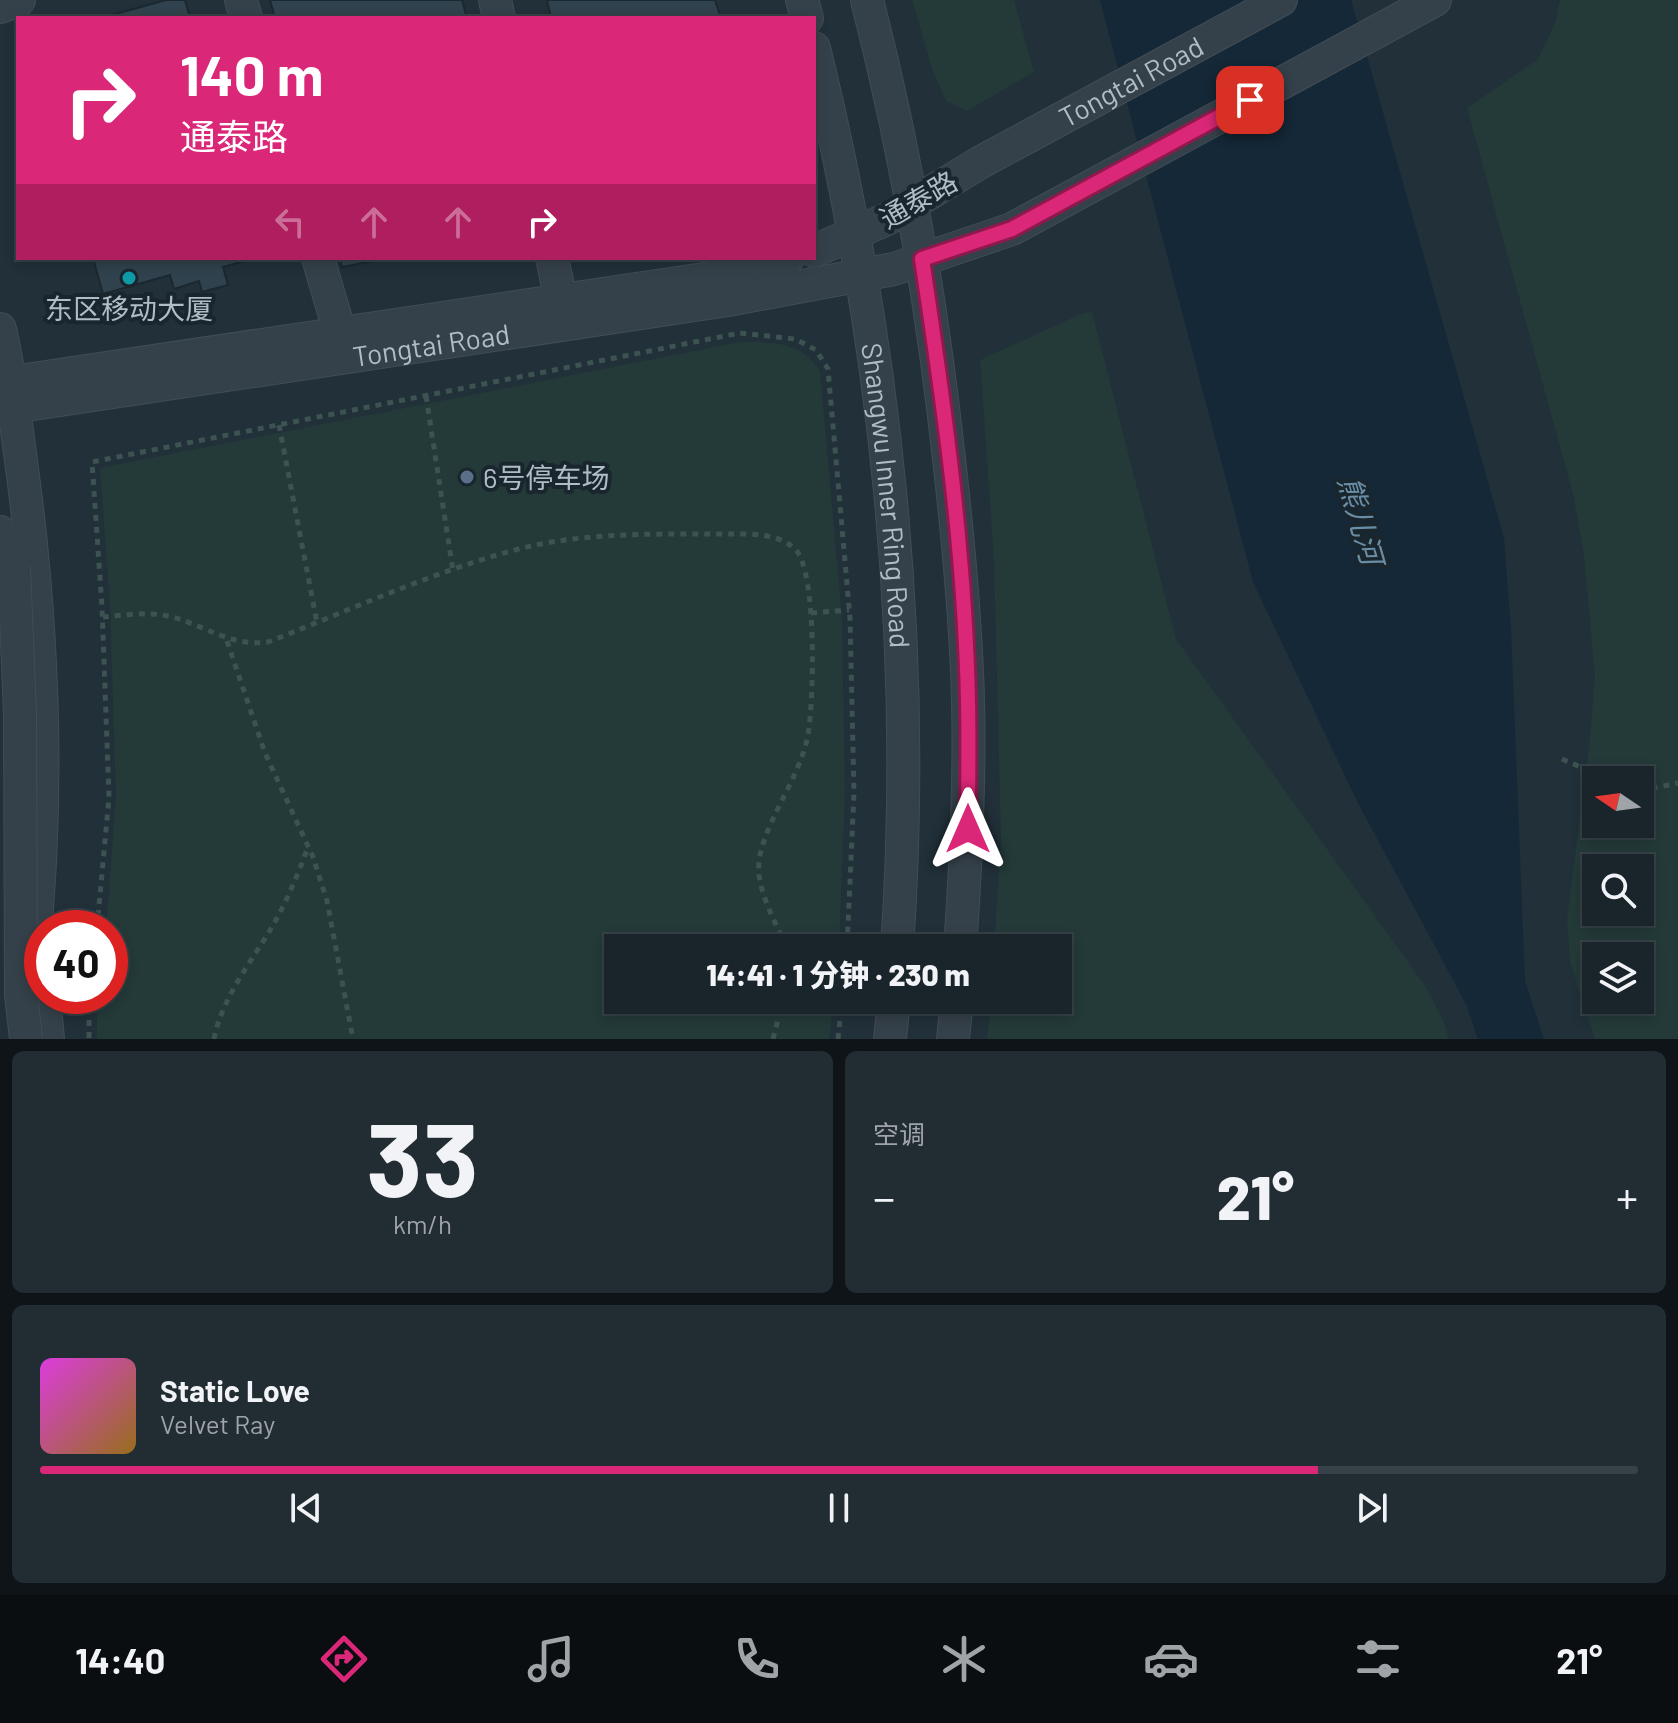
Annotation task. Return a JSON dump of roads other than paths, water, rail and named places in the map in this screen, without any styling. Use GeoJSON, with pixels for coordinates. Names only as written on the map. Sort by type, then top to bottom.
{"type":"FeatureCollection","features":[{"type":"Feature","properties":{"kind":"street"},"geometry":{"type":"LineString","coordinates":[[0,7],[19,0]]}},
{"type":"Feature","properties":{"kind":"street"},"geometry":{"type":"LineString","coordinates":[[867,0],[890,91],[922,259],[940,375],[955,514],[968,699],[968,829],[961,934]]}},
{"type":"Feature","properties":{"kind":"street","name":"Tongtai Road"},"geometry":{"type":"LineString","coordinates":[[981,162],[1281,0]]}},
{"type":"Feature","properties":{"kind":"street","name":"通泰路"},"geometry":{"type":"LineString","coordinates":[[861,276],[1012,229],[1435,0]]}},
{"type":"Feature","properties":{"kind":"street","name":"Shangwu Inner Ring Road"},"geometry":{"type":"LineString","coordinates":[[816,57],[861,276],[894,535],[904,686],[905,827],[898,934]]}},
{"type":"Feature","properties":{"kind":"street","name":"通泰路"},"geometry":{"type":"LineString","coordinates":[[854,235],[981,162]]}},
{"type":"Feature","properties":{"kind":"street"},"geometry":{"type":"LineString","coordinates":[[816,250],[854,235]]}},
{"type":"Feature","properties":{"kind":"street"},"geometry":{"type":"LineString","coordinates":[[319,260],[340,333]]}},
{"type":"Feature","properties":{"kind":"street"},"geometry":{"type":"LineString","coordinates":[[552,260],[561,300]]}},
{"type":"Feature","properties":{"kind":"street","name":"Tongtai Road"},"geometry":{"type":"LineString","coordinates":[[6,396],[340,333],[724,276],[781,260]]}},
{"type":"Feature","properties":{"kind":"street","name":"Tongtai Road"},"geometry":{"type":"LineString","coordinates":[[6,396],[728,300],[861,276]]}},
{"type":"Feature","properties":{"kind":"street"},"geometry":{"type":"LineString","coordinates":[[0,329],[6,396],[33,553],[43,700],[43,817],[38,910]]}},
{"type":"Feature","properties":{"kind":"street"},"geometry":{"type":"LineString","coordinates":[[0,532],[14,567],[20,715],[21,995],[26,1039]]}},
{"type":"Feature","properties":{"kind":"street"},"geometry":{"type":"LineString","coordinates":[[26,1039],[28,1014]]}},
{"type":"Feature","properties":{"kind":"street"},"geometry":{"type":"LineString","coordinates":[[46,1014],[48,1039]]}},
{"type":"Feature","properties":{"kind":"street"},"geometry":{"type":"LineString","coordinates":[[890,1039],[893,1014]]}},
{"type":"Feature","properties":{"kind":"street"},"geometry":{"type":"LineString","coordinates":[[953,1039],[956,1014]]}},
{"type":"Feature","properties":{"kind":"water","name":"熊儿河"},"geometry":{"type":"Polygon","coordinates":[[[1100,0],[1351,0],[1504,538],[1511,630],[1525,981],[1544,1039],[1478,1039],[1466,1004],[1357,801],[1253,582],[1100,0]]]}},
{"type":"Feature","properties":{"kind":"place","name":"东区移动大厦"},"geometry":{"type":"Point","coordinates":[129,278]}},
{"type":"Feature","properties":{"kind":"place","name":"6号停车场"},"geometry":{"type":"Point","coordinates":[467,477]}}]}
